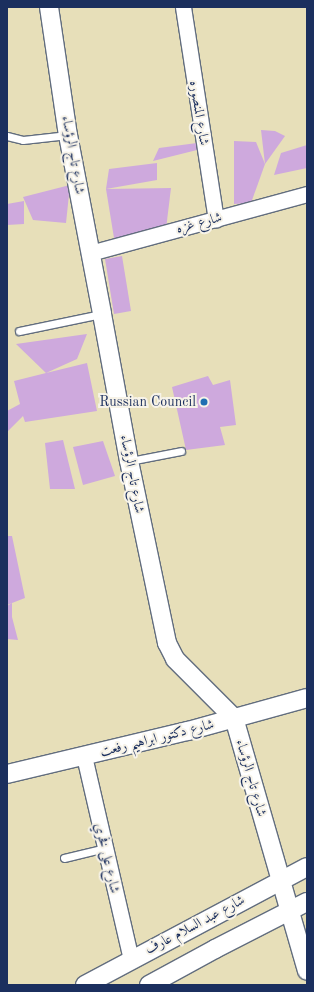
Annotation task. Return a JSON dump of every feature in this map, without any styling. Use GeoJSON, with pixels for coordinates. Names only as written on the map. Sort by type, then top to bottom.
{"type":"FeatureCollection","features":[{"type":"Feature","properties":{"kind":"street","name":"شارع تاج الرؤساء"},"geometry":{"type":"LineString","coordinates":[[49,7],[68,135],[129,461],[168,643],[175,659],[234,718],[288,911],[307,971]]}},
{"type":"Feature","properties":{"kind":"street","name":"شارع المنصوره"},"geometry":{"type":"LineString","coordinates":[[182,7],[216,219]]}},
{"type":"Feature","properties":{"kind":"street","name":"شارع غزه"},"geometry":{"type":"LineString","coordinates":[[90,252],[307,194]]}},
{"type":"Feature","properties":{"kind":"street","name":"شارع دكتور ابراهيم رفعت"},"geometry":{"type":"LineString","coordinates":[[7,774],[234,718],[307,698]]}},
{"type":"Feature","properties":{"kind":"street","name":"شارع على فخري"},"geometry":{"type":"LineString","coordinates":[[84,756],[130,960]]}},
{"type":"Feature","properties":{"kind":"street","name":"شارع عبد السلام عارف"},"geometry":{"type":"LineString","coordinates":[[85,985],[307,867]]}},
{"type":"Feature","properties":{"kind":"street"},"geometry":{"type":"LineString","coordinates":[[149,985],[307,902]]}},
{"type":"Feature","properties":{"kind":"lane"},"geometry":{"type":"LineString","coordinates":[[7,136],[23,140],[68,135]]}},
{"type":"Feature","properties":{"kind":"lane"},"geometry":{"type":"LineString","coordinates":[[19,331],[102,314]]}},
{"type":"Feature","properties":{"kind":"lane"},"geometry":{"type":"LineString","coordinates":[[129,461],[181,451]]}},
{"type":"Feature","properties":{"kind":"lane"},"geometry":{"type":"LineString","coordinates":[[64,858],[105,848]]}},
{"type":"Feature","properties":{"kind":"building"},"geometry":{"type":"Polygon","coordinates":[[[261,130],[275,131],[285,136],[265,164],[261,130]]]}},
{"type":"Feature","properties":{"kind":"building"},"geometry":{"type":"Polygon","coordinates":[[[234,141],[256,142],[265,164],[251,203],[234,204],[234,141]]]}},
{"type":"Feature","properties":{"kind":"building"},"geometry":{"type":"Polygon","coordinates":[[[197,143],[201,149],[153,161],[159,148],[197,143]]]}},
{"type":"Feature","properties":{"kind":"building"},"geometry":{"type":"Polygon","coordinates":[[[307,145],[307,168],[274,175],[281,153],[307,145]]]}},
{"type":"Feature","properties":{"kind":"building"},"geometry":{"type":"Polygon","coordinates":[[[157,163],[157,180],[106,189],[109,169],[157,163]]]}},
{"type":"Feature","properties":{"kind":"building"},"geometry":{"type":"Polygon","coordinates":[[[70,185],[66,223],[33,220],[23,197],[70,185]]]}},
{"type":"Feature","properties":{"kind":"building"},"geometry":{"type":"Polygon","coordinates":[[[171,188],[166,229],[131,238],[114,238],[106,189],[171,188]]]}},
{"type":"Feature","properties":{"kind":"building"},"geometry":{"type":"Polygon","coordinates":[[[24,201],[24,224],[7,225],[7,204],[24,201]]]}},
{"type":"Feature","properties":{"kind":"building"},"geometry":{"type":"Polygon","coordinates":[[[122,256],[131,311],[114,314],[105,259],[122,256]]]}},
{"type":"Feature","properties":{"kind":"building"},"geometry":{"type":"Polygon","coordinates":[[[87,334],[77,359],[46,373],[16,344],[87,334]]]}},
{"type":"Feature","properties":{"kind":"building"},"geometry":{"type":"Polygon","coordinates":[[[87,363],[97,411],[25,422],[23,416],[8,431],[7,411],[20,404],[14,381],[87,363]]]}},
{"type":"Feature","properties":{"kind":"building","name":"Russian Council"},"geometry":{"type":"Polygon","coordinates":[[[208,376],[213,385],[230,380],[236,425],[220,427],[225,445],[186,450],[172,387],[208,376]]]}},
{"type":"Feature","properties":{"kind":"building"},"geometry":{"type":"Polygon","coordinates":[[[63,440],[75,489],[50,489],[45,443],[63,440]]]}},
{"type":"Feature","properties":{"kind":"building"},"geometry":{"type":"Polygon","coordinates":[[[103,441],[115,476],[83,485],[73,447],[103,441]]]}},
{"type":"Feature","properties":{"kind":"building"},"geometry":{"type":"Polygon","coordinates":[[[7,536],[12,536],[25,598],[7,605],[7,536]]]}},
{"type":"Feature","properties":{"kind":"building"},"geometry":{"type":"Polygon","coordinates":[[[12,603],[12,617],[18,640],[7,639],[7,606],[12,603]]]}},
{"type":"Feature","properties":{"kind":"place","name":"Russian Council"},"geometry":{"type":"Point","coordinates":[204,402]}}]}
